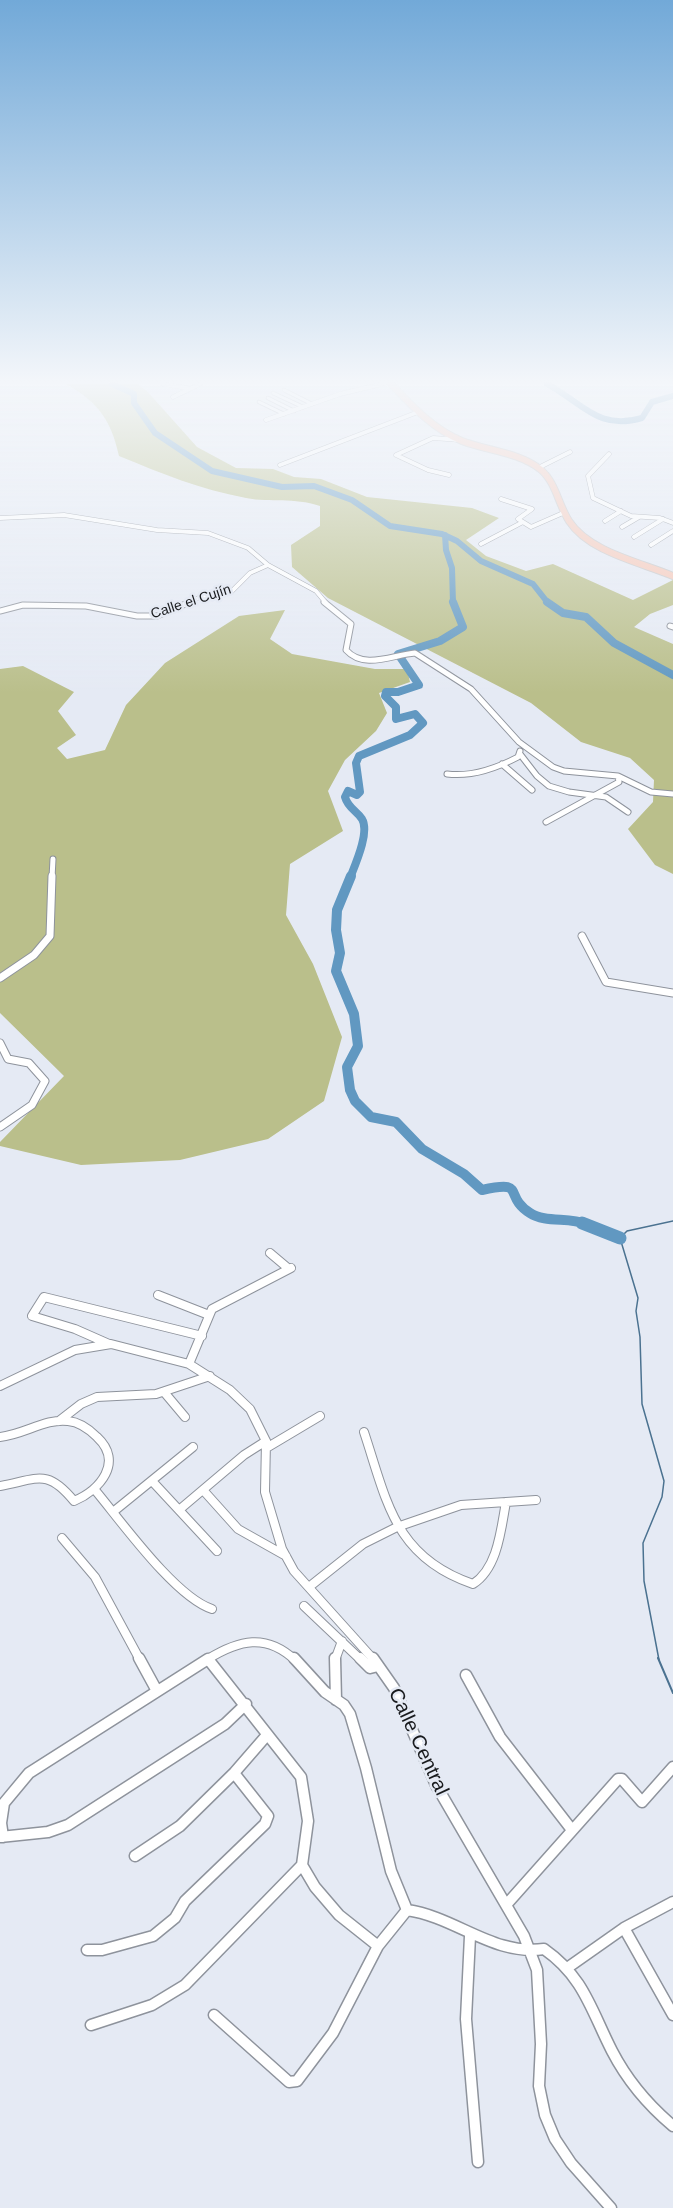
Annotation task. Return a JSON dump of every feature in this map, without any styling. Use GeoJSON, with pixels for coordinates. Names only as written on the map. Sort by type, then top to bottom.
{"type":"FeatureCollection","features":[{"type":"Feature","properties":{"kind":"main road"},"geometry":{"type":"LineString","coordinates":[[555,487],[564,512],[576,529],[594,541],[673,574]]}},
{"type":"Feature","properties":{"kind":"street"},"geometry":{"type":"LineString","coordinates":[[590,487],[593,498],[621,511],[673,523]]}},
{"type":"Feature","properties":{"kind":"street"},"geometry":{"type":"LineString","coordinates":[[501,499],[532,509],[518,519],[521,523]]}},
{"type":"Feature","properties":{"kind":"street"},"geometry":{"type":"LineString","coordinates":[[605,521],[621,511]]}},
{"type":"Feature","properties":{"kind":"street"},"geometry":{"type":"LineString","coordinates":[[481,544],[521,523],[535,527],[564,512]]}},
{"type":"Feature","properties":{"kind":"street"},"geometry":{"type":"LineString","coordinates":[[0,518],[64,515],[156,530],[202,532],[248,548],[268,565],[315,591],[327,605],[351,624],[346,650],[353,657],[371,660],[415,653],[471,689],[524,745],[560,770],[618,776],[651,792],[673,794]]}},
{"type":"Feature","properties":{"kind":"street"},"geometry":{"type":"LineString","coordinates":[[622,527],[639,517]]}},
{"type":"Feature","properties":{"kind":"street"},"geometry":{"type":"LineString","coordinates":[[634,537],[663,519]]}},
{"type":"Feature","properties":{"kind":"street"},"geometry":{"type":"LineString","coordinates":[[651,545],[673,531]]}},
{"type":"Feature","properties":{"kind":"street","name":"Calle el Cujín"},"geometry":{"type":"LineString","coordinates":[[0,611],[23,605],[86,606],[137,616],[157,616],[192,600],[231,592],[252,571],[268,565]]}},
{"type":"Feature","properties":{"kind":"street"},"geometry":{"type":"LineString","coordinates":[[447,774],[456,777],[502,764],[520,754],[524,745]]}},
{"type":"Feature","properties":{"kind":"street"},"geometry":{"type":"LineString","coordinates":[[520,754],[549,786],[563,790],[599,793],[628,812]]}},
{"type":"Feature","properties":{"kind":"street"},"geometry":{"type":"LineString","coordinates":[[502,764],[531,790]]}},
{"type":"Feature","properties":{"kind":"street"},"geometry":{"type":"LineString","coordinates":[[546,822],[619,782],[618,776]]}},
{"type":"Feature","properties":{"kind":"street"},"geometry":{"type":"LineString","coordinates":[[0,978],[34,955],[50,936],[53,859]]}},
{"type":"Feature","properties":{"kind":"street"},"geometry":{"type":"LineString","coordinates":[[582,936],[606,982],[673,993]]}},
{"type":"Feature","properties":{"kind":"street"},"geometry":{"type":"LineString","coordinates":[[0,1043],[8,1059],[29,1063],[45,1081],[32,1105],[0,1127]]}},
{"type":"Feature","properties":{"kind":"street"},"geometry":{"type":"LineString","coordinates":[[189,1364],[209,1315],[218,1305],[290,1268],[270,1253]]}},
{"type":"Feature","properties":{"kind":"street"},"geometry":{"type":"LineString","coordinates":[[158,1295],[209,1315]]}},
{"type":"Feature","properties":{"kind":"street"},"geometry":{"type":"LineString","coordinates":[[111,1344],[75,1329],[34,1318],[33,1312],[44,1297],[202,1336]]}},
{"type":"Feature","properties":{"kind":"street","name":"Calle Central"},"geometry":{"type":"LineString","coordinates":[[0,1386],[75,1350],[111,1344],[189,1364],[210,1376],[250,1409],[267,1444],[266,1492],[273,1526],[287,1557],[294,1570],[364,1646],[378,1665],[405,1710],[436,1785],[506,1905],[531,1953],[537,1970],[541,2044],[539,2086],[545,2115],[555,2139],[572,2163],[611,2208]]}},
{"type":"Feature","properties":{"kind":"street"},"geometry":{"type":"LineString","coordinates":[[58,1422],[81,1404],[97,1397],[164,1392],[210,1376]]}},
{"type":"Feature","properties":{"kind":"street"},"geometry":{"type":"LineString","coordinates":[[164,1392],[185,1417]]}},
{"type":"Feature","properties":{"kind":"street"},"geometry":{"type":"LineString","coordinates":[[179,1510],[244,1455],[320,1416]]}},
{"type":"Feature","properties":{"kind":"street"},"geometry":{"type":"LineString","coordinates":[[0,1437],[29,1433],[58,1422],[69,1421],[101,1439],[111,1456],[111,1470],[95,1491],[89,1496],[74,1501],[59,1483],[46,1478],[0,1486]]}},
{"type":"Feature","properties":{"kind":"street"},"geometry":{"type":"LineString","coordinates":[[364,1432],[397,1527],[438,1569],[449,1576],[473,1584],[485,1573],[500,1538],[506,1502]]}},
{"type":"Feature","properties":{"kind":"street"},"geometry":{"type":"LineString","coordinates":[[113,1512],[193,1447]]}},
{"type":"Feature","properties":{"kind":"street"},"geometry":{"type":"LineString","coordinates":[[152,1481],[217,1551]]}},
{"type":"Feature","properties":{"kind":"street"},"geometry":{"type":"LineString","coordinates":[[203,1490],[238,1529],[287,1557]]}},
{"type":"Feature","properties":{"kind":"street"},"geometry":{"type":"LineString","coordinates":[[95,1491],[163,1571],[203,1606],[212,1609]]}},
{"type":"Feature","properties":{"kind":"street"},"geometry":{"type":"LineString","coordinates":[[309,1587],[363,1544],[397,1527],[461,1505],[536,1500]]}},
{"type":"Feature","properties":{"kind":"street"},"geometry":{"type":"LineString","coordinates":[[62,1538],[95,1577],[157,1691]]}},
{"type":"Feature","properties":{"kind":"street"},"geometry":{"type":"LineString","coordinates":[[304,1606],[370,1668],[378,1665]]}},
{"type":"Feature","properties":{"kind":"street"},"geometry":{"type":"LineString","coordinates":[[246,1704],[225,1725],[68,1825],[48,1832],[2,1837],[1,1822],[4,1803],[29,1773],[232,1644],[259,1639],[286,1650],[328,1695],[344,1705],[354,1724],[369,1770],[393,1885],[407,1910]]}},
{"type":"Feature","properties":{"kind":"street"},"geometry":{"type":"LineString","coordinates":[[336,1700],[335,1658],[342,1641]]}},
{"type":"Feature","properties":{"kind":"street"},"geometry":{"type":"LineString","coordinates":[[91,2025],[152,2005],[185,1985],[302,1865],[308,1821],[302,1777],[267,1736],[246,1704],[208,1659]]}},
{"type":"Feature","properties":{"kind":"street"},"geometry":{"type":"LineString","coordinates":[[466,1675],[500,1737],[572,1830]]}},
{"type":"Feature","properties":{"kind":"street"},"geometry":{"type":"LineString","coordinates":[[135,1856],[180,1826],[234,1773],[267,1736]]}},
{"type":"Feature","properties":{"kind":"street"},"geometry":{"type":"LineString","coordinates":[[506,1905],[618,1779],[622,1779],[642,1802],[673,1767]]}},
{"type":"Feature","properties":{"kind":"street"},"geometry":{"type":"LineString","coordinates":[[87,1950],[102,1950],[153,1936],[175,1918],[186,1901],[265,1824],[268,1816],[234,1773]]}},
{"type":"Feature","properties":{"kind":"street"},"geometry":{"type":"LineString","coordinates":[[302,1865],[315,1887],[339,1915],[378,1946]]}},
{"type":"Feature","properties":{"kind":"street"},"geometry":{"type":"LineString","coordinates":[[570,1966],[624,1928],[673,1902]]}},
{"type":"Feature","properties":{"kind":"street"},"geometry":{"type":"LineString","coordinates":[[407,1910],[419,1910],[470,1936],[531,1953],[544,1949],[570,1966],[591,2001],[599,2024],[621,2067],[638,2092],[673,2126]]}},
{"type":"Feature","properties":{"kind":"street"},"geometry":{"type":"LineString","coordinates":[[214,2015],[289,2082],[297,2081],[333,2033],[378,1946],[407,1910]]}},
{"type":"Feature","properties":{"kind":"street"},"geometry":{"type":"LineString","coordinates":[[624,1928],[673,2015]]}},
{"type":"Feature","properties":{"kind":"street"},"geometry":{"type":"LineString","coordinates":[[470,1936],[466,1960],[467,2014],[478,2162]]}},
{"type":"Feature","properties":{"kind":"green space"},"geometry":{"type":"Polygon","coordinates":[[[204,487],[342,487],[367,497],[472,508],[499,518],[466,540],[486,556],[526,571],[553,564],[633,600],[673,580],[673,605],[650,614],[634,627],[673,644],[673,874],[655,865],[628,829],[653,802],[654,780],[630,758],[581,742],[531,703],[328,598],[292,567],[291,545],[320,526],[320,506],[301,502],[256,499],[204,487]]]}},
{"type":"Feature","properties":{"kind":"green space"},"geometry":{"type":"Polygon","coordinates":[[[285,610],[270,639],[292,654],[375,669],[407,669],[410,682],[379,693],[387,713],[376,731],[345,760],[328,791],[343,831],[290,864],[286,915],[313,964],[342,1037],[324,1101],[268,1139],[180,1160],[81,1165],[0,1146],[0,1142],[64,1076],[0,1013],[0,669],[23,666],[74,692],[58,711],[76,735],[57,748],[67,759],[105,750],[126,705],[165,663],[239,616],[285,610]]]}},
{"type":"Feature","properties":{"kind":"waterway"},"geometry":{"type":"LineString","coordinates":[[317,487],[352,500],[390,526],[445,535]]}},
{"type":"Feature","properties":{"kind":"waterway"},"geometry":{"type":"LineString","coordinates":[[445,535],[457,541],[481,561],[533,584],[547,602]]}},
{"type":"Feature","properties":{"kind":"waterway"},"geometry":{"type":"LineString","coordinates":[[445,535],[446,550],[452,568],[453,603]]}},
{"type":"Feature","properties":{"kind":"waterway"},"geometry":{"type":"LineString","coordinates":[[350,878],[361,849],[364,832],[362,819],[348,804],[345,797],[348,791],[357,795],[360,792],[356,763],[359,756],[410,735],[423,723],[415,714],[396,719],[396,707],[385,696],[386,692],[398,692],[419,685],[398,654],[440,641],[463,627],[453,602]]}},
{"type":"Feature","properties":{"kind":"waterway"},"geometry":{"type":"LineString","coordinates":[[547,602],[563,613],[586,617],[614,643],[673,675]]}},
{"type":"Feature","properties":{"kind":"waterway"},"geometry":{"type":"LineString","coordinates":[[351,876],[337,910],[336,930],[340,953],[336,971],[354,1014],[358,1046],[347,1067],[350,1090],[355,1101],[371,1117],[396,1122],[422,1149],[464,1174],[482,1190],[496,1187],[510,1188],[522,1206],[536,1216],[586,1224]]}},
{"type":"Feature","properties":{"kind":"waterway"},"geometry":{"type":"LineString","coordinates":[[659,1660],[644,1581],[643,1543],[662,1497],[664,1481],[642,1404],[640,1337],[636,1311],[638,1298],[620,1238],[627,1231],[673,1221]]}},
{"type":"Feature","properties":{"kind":"waterway"},"geometry":{"type":"LineString","coordinates":[[582,1223],[620,1238]]}},
{"type":"Feature","properties":{"kind":"waterway"},"geometry":{"type":"LineString","coordinates":[[658,1658],[673,1693]]}}]}
